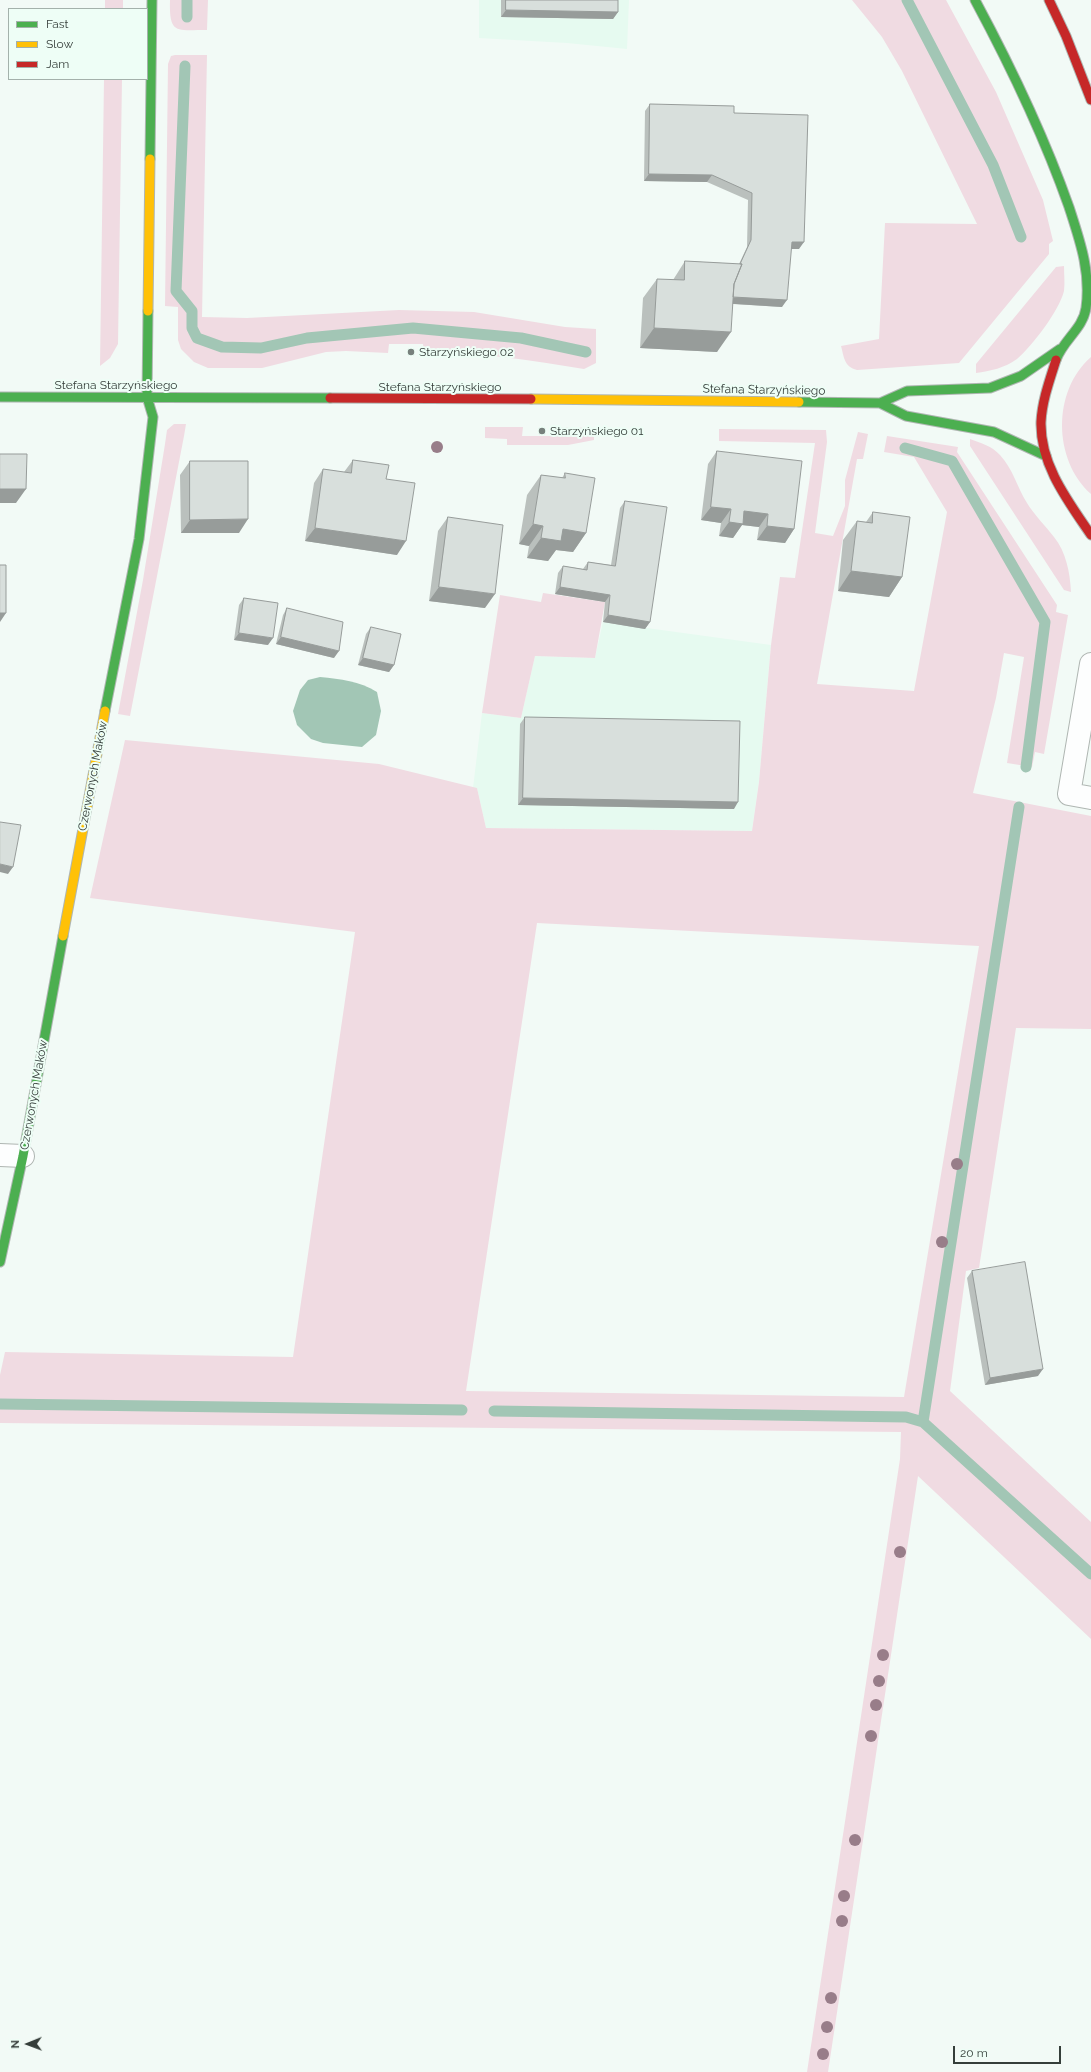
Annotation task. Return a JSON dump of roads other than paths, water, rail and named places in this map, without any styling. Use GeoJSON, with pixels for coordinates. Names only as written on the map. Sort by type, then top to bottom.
{"type":"FeatureCollection","features":[{"type":"Feature","properties":{"kind":"street","name":"Czerwonych Maków"},"geometry":{"type":"LineString","coordinates":[[0,1262],[23,1156],[75,867],[139,538],[153,417],[147,397],[152,0]]}},
{"type":"Feature","properties":{"kind":"street"},"geometry":{"type":"LineString","coordinates":[[975,0],[996,39],[1054,164],[1080,243],[1087,273],[1088,292],[1086,310],[1081,324],[1060,349],[1048,385],[1041,422],[1046,456],[1060,490],[1091,535]]}},
{"type":"Feature","properties":{"kind":"street"},"geometry":{"type":"LineString","coordinates":[[1049,0],[1066,36],[1091,100]]}},
{"type":"Feature","properties":{"kind":"street"},"geometry":{"type":"LineString","coordinates":[[1081,324],[1091,319]]}},
{"type":"Feature","properties":{"kind":"street","name":"Stefana Starzyńskiego"},"geometry":{"type":"LineString","coordinates":[[0,397],[880,403],[907,391],[990,388],[1021,376],[1060,349]]}},
{"type":"Feature","properties":{"kind":"street","name":"Stefana Starzyńskiego"},"geometry":{"type":"LineString","coordinates":[[880,403],[906,416],[994,432],[1046,456]]}},
{"type":"Feature","properties":{"kind":"street"},"geometry":{"type":"LineString","coordinates":[[1091,664],[1069,794],[1091,798]]}},
{"type":"Feature","properties":{"kind":"street","name":"Czerwonych Maków"},"geometry":{"type":"LineString","coordinates":[[0,1156],[23,1156]]}},
{"type":"Feature","properties":{"kind":"waterway"},"geometry":{"type":"LineString","coordinates":[[187,0],[187,17]]}},
{"type":"Feature","properties":{"kind":"waterway"},"geometry":{"type":"LineString","coordinates":[[907,0],[993,165],[1021,237]]}},
{"type":"Feature","properties":{"kind":"waterway"},"geometry":{"type":"LineString","coordinates":[[185,66],[176,291],[192,311],[192,328],[197,338],[222,347],[261,348],[307,338],[413,328],[521,338],[586,352]]}},
{"type":"Feature","properties":{"kind":"waterway"},"geometry":{"type":"LineString","coordinates":[[905,448],[952,461],[1045,622],[1026,767]]}},
{"type":"Feature","properties":{"kind":"waterway"},"geometry":{"type":"LineString","coordinates":[[923,1422],[1019,807]]}},
{"type":"Feature","properties":{"kind":"waterway"},"geometry":{"type":"LineString","coordinates":[[0,1404],[462,1410]]}},
{"type":"Feature","properties":{"kind":"waterway"},"geometry":{"type":"LineString","coordinates":[[494,1411],[906,1417],[923,1422],[1091,1574]]}},
{"type":"Feature","properties":{"kind":"place","name":"Starzyńskiego 02"},"geometry":{"type":"Point","coordinates":[411,352]}},
{"type":"Feature","properties":{"kind":"place","name":"Starzyńskiego 01"},"geometry":{"type":"Point","coordinates":[542,431]}}]}
